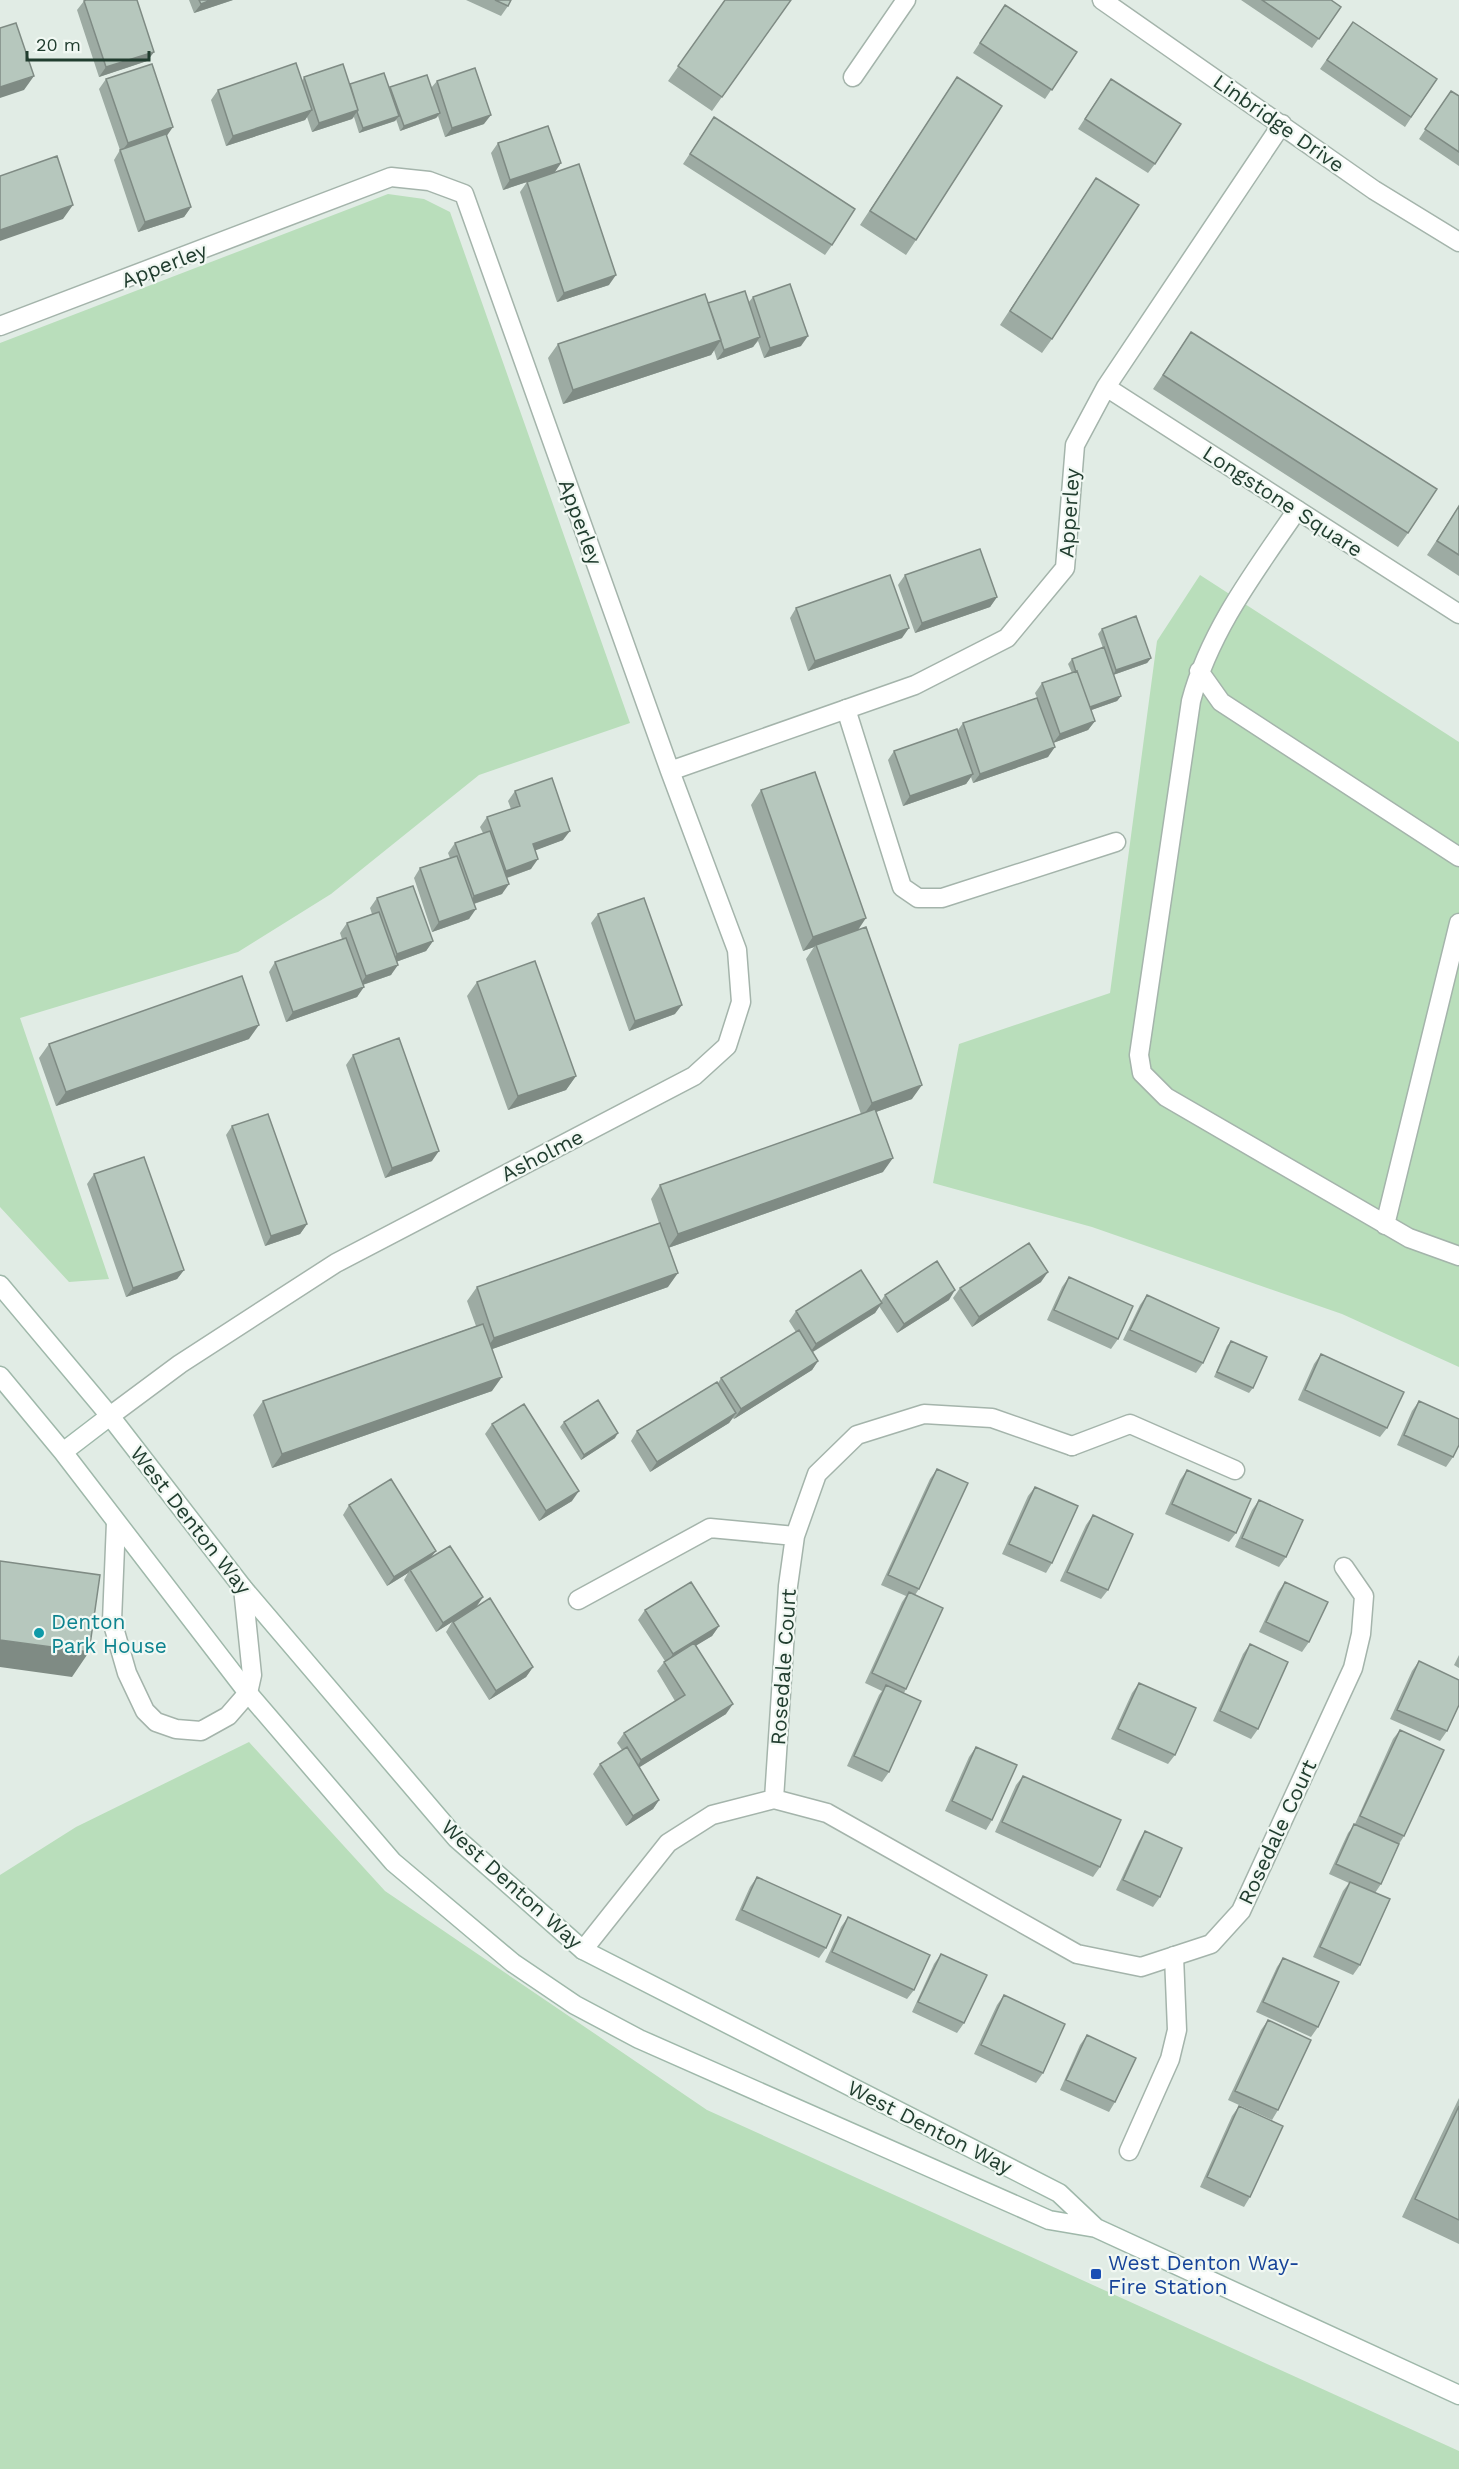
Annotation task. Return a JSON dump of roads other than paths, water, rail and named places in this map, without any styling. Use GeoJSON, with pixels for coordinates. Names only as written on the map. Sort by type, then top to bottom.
{"type":"FeatureCollection","features":[{"type":"Feature","properties":{"kind":"street"},"geometry":{"type":"LineString","coordinates":[[853,77],[906,0]]}},
{"type":"Feature","properties":{"kind":"street","name":"Linbridge Drive"},"geometry":{"type":"LineString","coordinates":[[1102,0],[1374,190],[1459,242]]}},
{"type":"Feature","properties":{"kind":"street"},"geometry":{"type":"LineString","coordinates":[[1106,387],[1282,124]]}},
{"type":"Feature","properties":{"kind":"street","name":"Apperley"},"geometry":{"type":"LineString","coordinates":[[0,326],[391,177],[429,181],[464,195],[670,771],[915,685],[1007,638],[1065,568],[1075,446],[1106,387]]}},
{"type":"Feature","properties":{"kind":"street","name":"Longstone Square"},"geometry":{"type":"LineString","coordinates":[[1106,387],[1459,614]]}},
{"type":"Feature","properties":{"kind":"street"},"geometry":{"type":"LineString","coordinates":[[1297,510],[1243,589],[1199,671],[1191,701],[1139,1055],[1143,1073],[1166,1097],[1385,1225],[1409,1238],[1459,1256]]}},
{"type":"Feature","properties":{"kind":"street"},"geometry":{"type":"LineString","coordinates":[[1199,671],[1221,702],[1459,857]]}},
{"type":"Feature","properties":{"kind":"street"},"geometry":{"type":"LineString","coordinates":[[846,709],[902,886],[918,898],[942,898],[1116,842]]}},
{"type":"Feature","properties":{"kind":"street","name":"Asholme"},"geometry":{"type":"LineString","coordinates":[[63,1452],[180,1364],[336,1263],[694,1076],[727,1046],[741,1002],[737,950],[670,771]]}},
{"type":"Feature","properties":{"kind":"street"},"geometry":{"type":"LineString","coordinates":[[1385,1225],[1459,923]]}},
{"type":"Feature","properties":{"kind":"street","name":"West Denton Way"},"geometry":{"type":"LineString","coordinates":[[0,1285],[110,1416],[243,1588],[456,1838],[584,1950],[1059,2193],[1096,2228]]}},
{"type":"Feature","properties":{"kind":"street","name":"West Denton Way"},"geometry":{"type":"LineString","coordinates":[[0,1376],[63,1452],[248,1693],[393,1862],[513,1963],[575,2005],[639,2039],[1049,2220],[1096,2228],[1459,2395]]}},
{"type":"Feature","properties":{"kind":"street","name":"Rosedale Court"},"geometry":{"type":"LineString","coordinates":[[774,1799],[788,1586],[795,1536],[817,1474],[857,1436],[924,1414],[992,1418],[1072,1446],[1130,1424],[1235,1470]]}},
{"type":"Feature","properties":{"kind":"street"},"geometry":{"type":"LineString","coordinates":[[116,1522],[112,1621],[127,1673],[145,1711],[156,1722],[176,1729],[201,1731],[228,1716],[248,1693],[252,1675],[243,1588]]}},
{"type":"Feature","properties":{"kind":"street"},"geometry":{"type":"LineString","coordinates":[[578,1600],[710,1528],[795,1536]]}},
{"type":"Feature","properties":{"kind":"street","name":"Rosedale Court"},"geometry":{"type":"LineString","coordinates":[[584,1950],[668,1843],[712,1815],[774,1799],[827,1813],[1077,1954],[1141,1967],[1211,1944],[1241,1911],[1353,1668],[1361,1634],[1364,1596],[1344,1567]]}},
{"type":"Feature","properties":{"kind":"street"},"geometry":{"type":"LineString","coordinates":[[1129,2151],[1170,2059],[1177,2030],[1174,1956]]}},
{"type":"Feature","properties":{"kind":"place","name":"Denton Park House"},"geometry":{"type":"Point","coordinates":[39,1633]}},
{"type":"Feature","properties":{"kind":"place","name":"West Denton Way- Fire Station"},"geometry":{"type":"Point","coordinates":[1096,2274]}}]}
